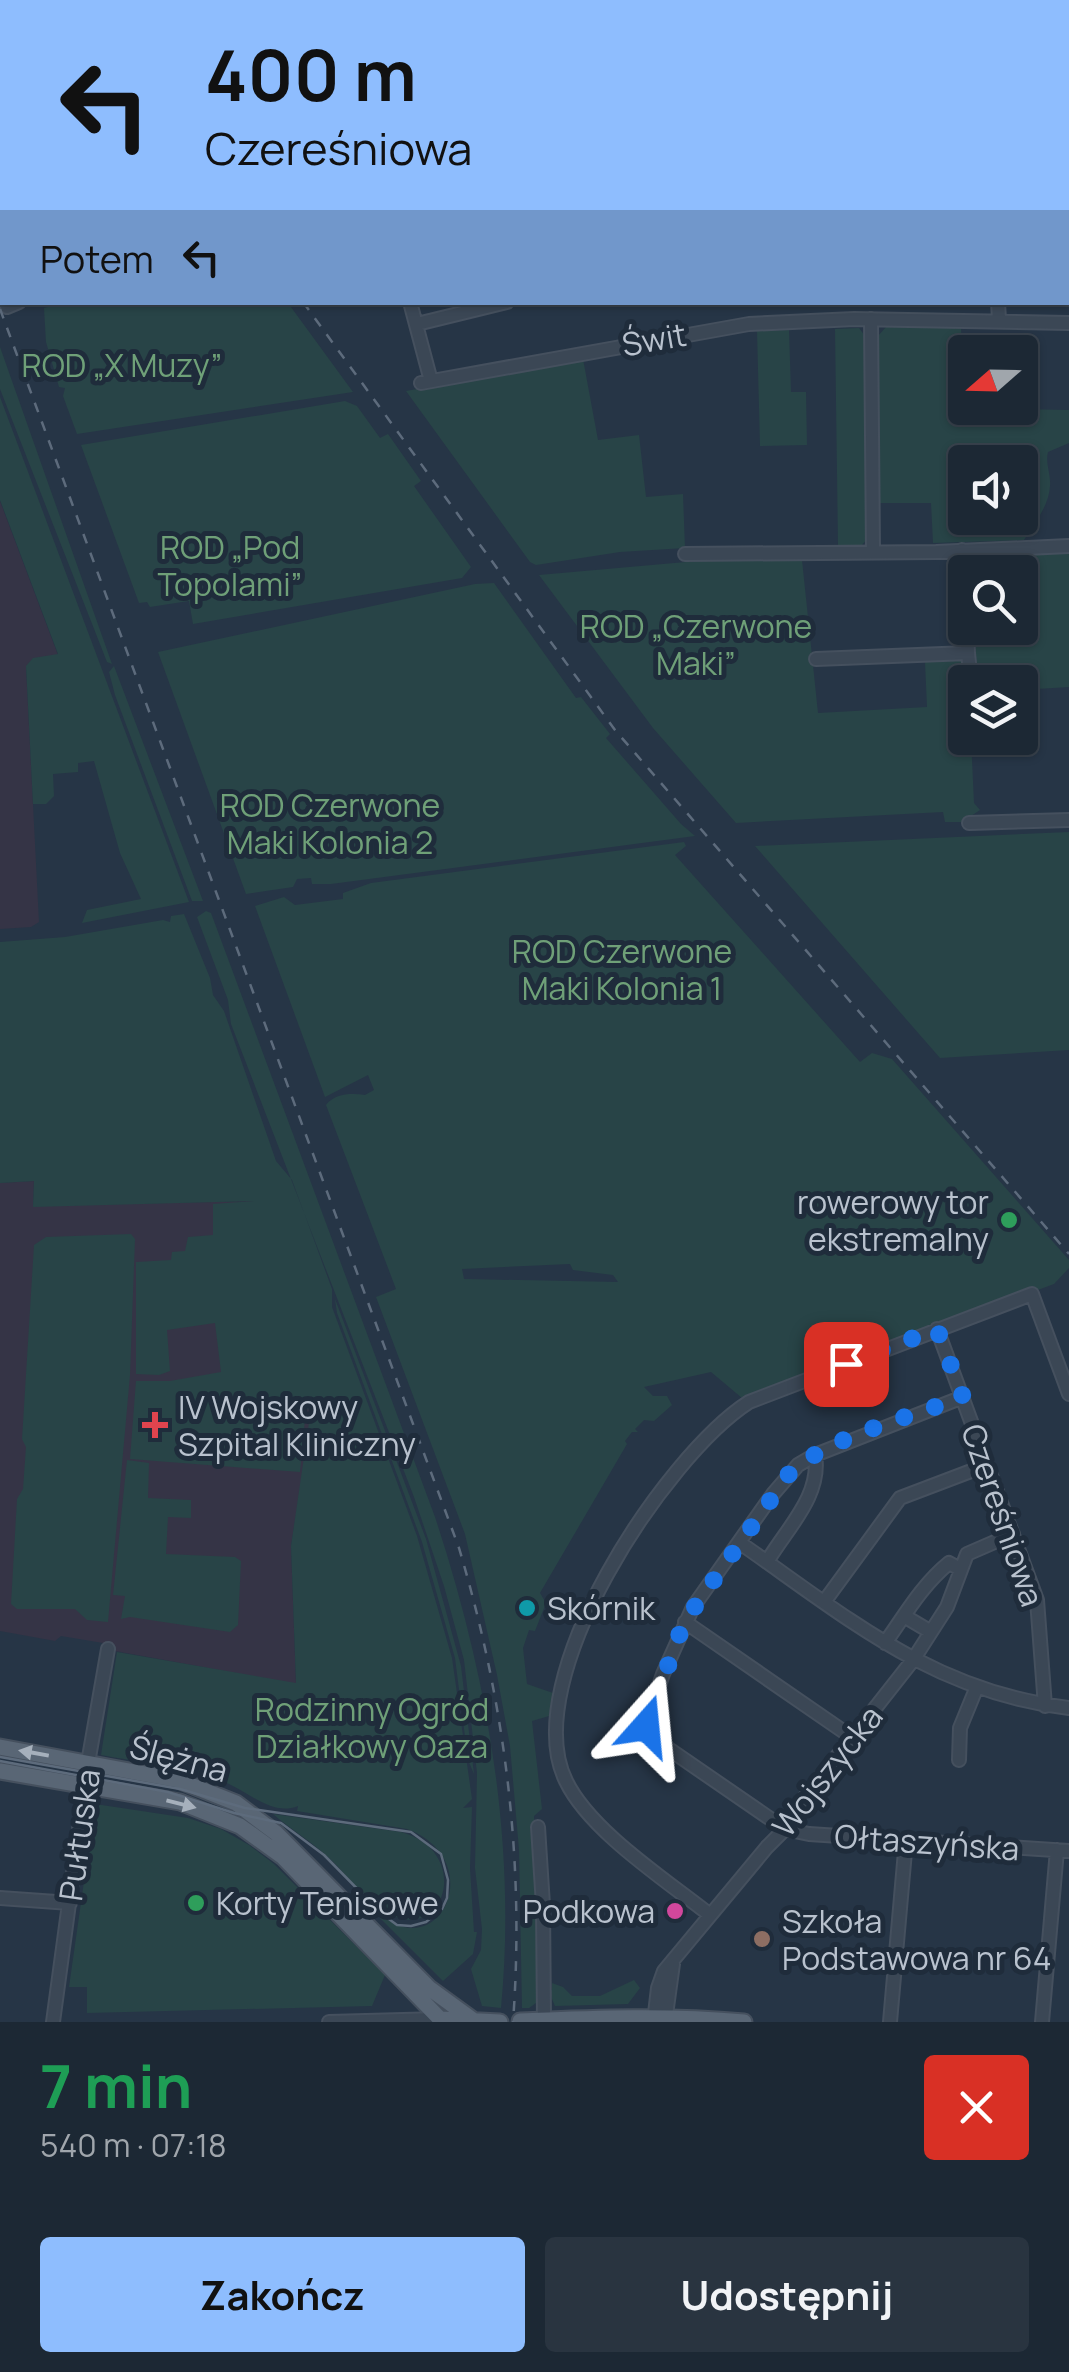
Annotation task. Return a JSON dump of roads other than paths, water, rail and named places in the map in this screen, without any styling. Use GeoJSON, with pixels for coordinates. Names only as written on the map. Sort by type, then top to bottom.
{"type":"FeatureCollection","features":[{"type":"Feature","properties":{"kind":"main road","name":"Ślężna"},"geometry":{"type":"LineString","coordinates":[[0,1747],[193,1784],[253,1813],[429,1988],[476,2022]]}},
{"type":"Feature","properties":{"kind":"main road","name":"Ślężna"},"geometry":{"type":"LineString","coordinates":[[0,1770],[180,1802],[240,1826],[276,1850],[440,2020]]}},
{"type":"Feature","properties":{"kind":"main road"},"geometry":{"type":"LineString","coordinates":[[520,2022],[662,2021],[684,2016],[744,2022]]}},
{"type":"Feature","properties":{"kind":"main road"},"geometry":{"type":"LineString","coordinates":[[440,2020],[500,2022]]}},
{"type":"Feature","properties":{"kind":"street"},"geometry":{"type":"LineString","coordinates":[[411,305],[417,324],[495,305]]}},
{"type":"Feature","properties":{"kind":"street"},"geometry":{"type":"LineString","coordinates":[[998,305],[999,320]]}},
{"type":"Feature","properties":{"kind":"street"},"geometry":{"type":"LineString","coordinates":[[871,319],[873,551]]}},
{"type":"Feature","properties":{"kind":"street","name":"Świt"},"geometry":{"type":"LineString","coordinates":[[417,324],[426,382],[734,326],[871,319],[1069,323]]}},
{"type":"Feature","properties":{"kind":"street"},"geometry":{"type":"LineString","coordinates":[[685,554],[1069,546]]}},
{"type":"Feature","properties":{"kind":"street"},"geometry":{"type":"LineString","coordinates":[[962,550],[962,555]]}},
{"type":"Feature","properties":{"kind":"street"},"geometry":{"type":"LineString","coordinates":[[968,645],[969,665]]}},
{"type":"Feature","properties":{"kind":"street"},"geometry":{"type":"LineString","coordinates":[[816,659],[968,653]]}},
{"type":"Feature","properties":{"kind":"street"},"geometry":{"type":"LineString","coordinates":[[969,824],[1069,820]]}},
{"type":"Feature","properties":{"kind":"street"},"geometry":{"type":"LineString","coordinates":[[710,1915],[596,1822],[576,1800],[564,1777],[556,1742],[555,1711],[579,1631],[645,1512],[686,1460],[742,1407],[1032,1294],[1069,1394]]}},
{"type":"Feature","properties":{"kind":"street","name":"Czereśniowa"},"geometry":{"type":"LineString","coordinates":[[937,1329],[1038,1608],[1045,1706]]}},
{"type":"Feature","properties":{"kind":"street"},"geometry":{"type":"LineString","coordinates":[[786,1829],[647,1732],[646,1721],[684,1622],[789,1474],[815,1455],[963,1397]]}},
{"type":"Feature","properties":{"kind":"street"},"geometry":{"type":"LineString","coordinates":[[767,1562],[811,1493],[815,1455]]}},
{"type":"Feature","properties":{"kind":"street"},"geometry":{"type":"LineString","coordinates":[[824,1602],[900,1498],[987,1465]]}},
{"type":"Feature","properties":{"kind":"street"},"geometry":{"type":"LineString","coordinates":[[885,1643],[948,1564],[960,1569],[972,1550],[1013,1534]]}},
{"type":"Feature","properties":{"kind":"street"},"geometry":{"type":"LineString","coordinates":[[740,1543],[912,1660],[976,1689],[1069,1708]]}},
{"type":"Feature","properties":{"kind":"street","name":"Wojszycka"},"geometry":{"type":"LineString","coordinates":[[662,2021],[660,1982],[673,1962],[786,1829],[798,1806],[912,1660],[947,1607],[960,1569]]}},
{"type":"Feature","properties":{"kind":"street"},"geometry":{"type":"LineString","coordinates":[[904,1616],[931,1632]]}},
{"type":"Feature","properties":{"kind":"street"},"geometry":{"type":"LineString","coordinates":[[684,1622],[853,1738]]}},
{"type":"Feature","properties":{"kind":"street","name":"Pułtuska"},"geometry":{"type":"LineString","coordinates":[[53,2022],[88,1763],[108,1649]]}},
{"type":"Feature","properties":{"kind":"street"},"geometry":{"type":"LineString","coordinates":[[958,1760],[960,1728],[976,1689]]}},
{"type":"Feature","properties":{"kind":"street"},"geometry":{"type":"LineString","coordinates":[[538,1827],[546,2021]]}},
{"type":"Feature","properties":{"kind":"street","name":"Ołtaszyńska"},"geometry":{"type":"LineString","coordinates":[[786,1829],[809,1834],[1063,1851]]}},
{"type":"Feature","properties":{"kind":"street"},"geometry":{"type":"LineString","coordinates":[[890,2022],[906,1840]]}},
{"type":"Feature","properties":{"kind":"street"},"geometry":{"type":"LineString","coordinates":[[1042,2022],[1063,1851]]}},
{"type":"Feature","properties":{"kind":"street"},"geometry":{"type":"LineString","coordinates":[[0,1898],[70,1904]]}},
{"type":"Feature","properties":{"kind":"street"},"geometry":{"type":"LineString","coordinates":[[400,2020],[412,2004],[412,1989]]}},
{"type":"Feature","properties":{"kind":"street"},"geometry":{"type":"LineString","coordinates":[[329,2022],[440,2020]]}},
{"type":"Feature","properties":{"kind":"tram line"},"geometry":{"type":"LineString","coordinates":[[0,1757],[180,1789],[245,1808],[411,1832],[441,1854],[448,1880],[447,1898],[442,1909],[426,1922],[397,1925],[324,1855],[281,1823],[168,1792],[0,1761]]}},
{"type":"Feature","properties":{"kind":"railway"},"geometry":{"type":"LineString","coordinates":[[305,305],[615,730],[1069,1254]]}},
{"type":"Feature","properties":{"kind":"railway"},"geometry":{"type":"LineString","coordinates":[[0,309],[459,1548],[489,1665],[508,1782],[516,1901],[513,2022]]}},
{"type":"Feature","properties":{"kind":"place","name":"rowerowy tor ekstremalny"},"geometry":{"type":"Point","coordinates":[1009,1220]}},
{"type":"Feature","properties":{"kind":"place","name":"IV Wojskowy Szpital Kliniczny"},"geometry":{"type":"Point","coordinates":[155,1425]}},
{"type":"Feature","properties":{"kind":"place","name":"Skórnik"},"geometry":{"type":"Point","coordinates":[527,1608]}},
{"type":"Feature","properties":{"kind":"place","name":"Korty Tenisowe"},"geometry":{"type":"Point","coordinates":[196,1903]}},
{"type":"Feature","properties":{"kind":"place","name":"Podkowa"},"geometry":{"type":"Point","coordinates":[675,1911]}},
{"type":"Feature","properties":{"kind":"place","name":"Szkoła Podstawowa nr 64"},"geometry":{"type":"Point","coordinates":[762,1939]}},
{"type":"Feature","properties":{"kind":"park label","name":"ROD „X Muzy”"},"geometry":{"type":"Point","coordinates":[122,365]}},
{"type":"Feature","properties":{"kind":"park label","name":"ROD „Pod Topolami”"},"geometry":{"type":"Point","coordinates":[230,566]}},
{"type":"Feature","properties":{"kind":"park label","name":"ROD „Czerwone Maki”"},"geometry":{"type":"Point","coordinates":[696,644]}},
{"type":"Feature","properties":{"kind":"park label","name":"ROD Czerwone Maki Kolonia 2"},"geometry":{"type":"Point","coordinates":[330,824]}},
{"type":"Feature","properties":{"kind":"park label","name":"ROD Czerwone Maki Kolonia 1"},"geometry":{"type":"Point","coordinates":[622,970]}},
{"type":"Feature","properties":{"kind":"park label","name":"Rodzinny Ogród Działkowy Oaza"},"geometry":{"type":"Point","coordinates":[372,1728]}}]}
